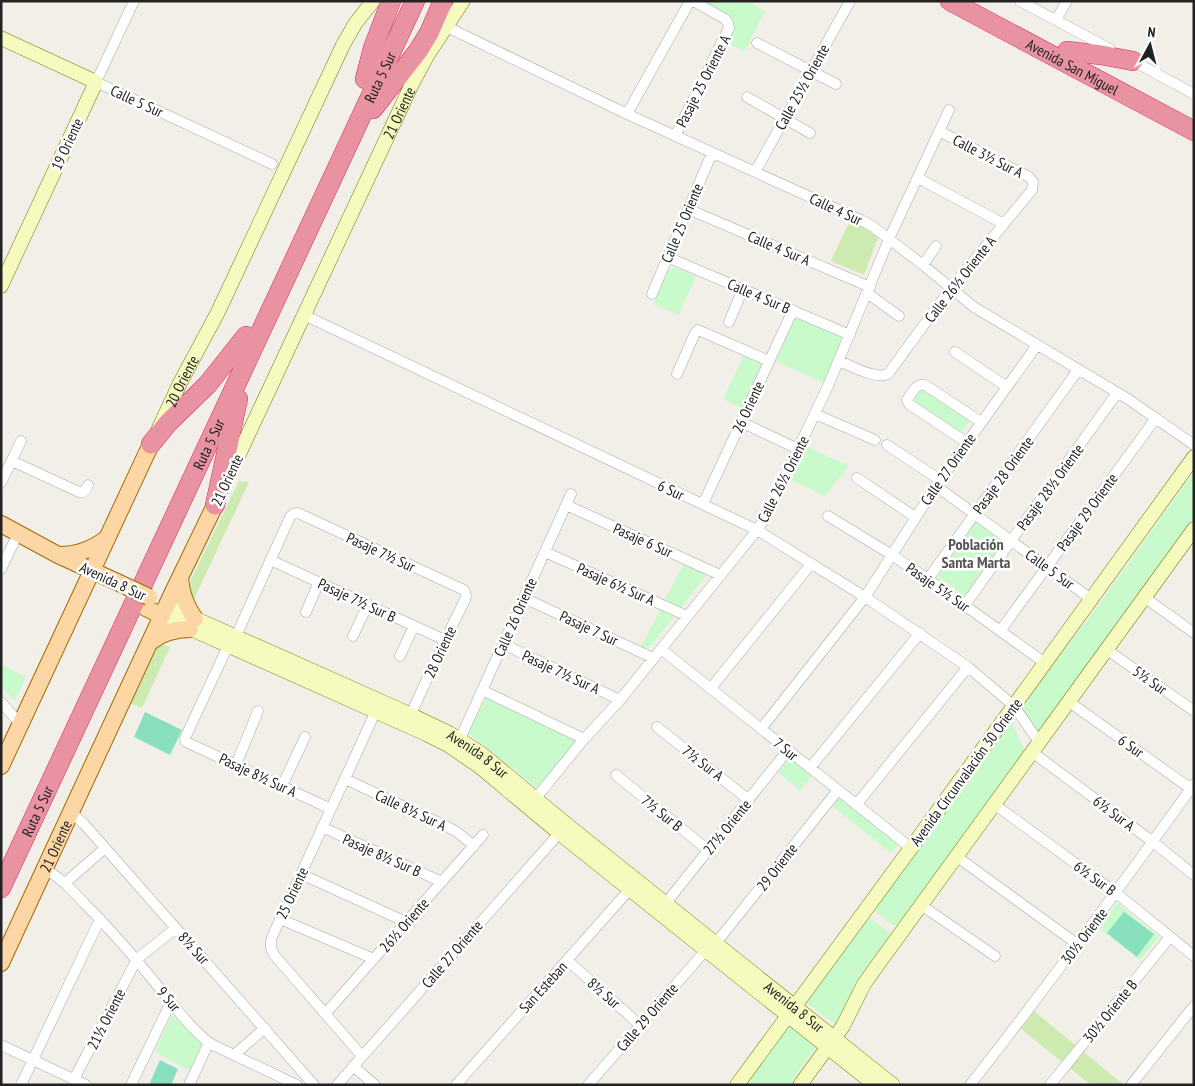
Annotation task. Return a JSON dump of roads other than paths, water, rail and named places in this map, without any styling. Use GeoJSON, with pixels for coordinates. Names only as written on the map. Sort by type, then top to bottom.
{"type":"FeatureCollection","features":[{"type":"Feature","properties":{"kind":"highway"},"geometry":{"type":"LineString","coordinates":[[365,79],[391,1]]}},
{"type":"Feature","properties":{"kind":"highway","name":"Ruta 5 Sur"},"geometry":{"type":"LineString","coordinates":[[1,860],[402,1]]}},
{"type":"Feature","properties":{"kind":"highway","name":"Ruta 5 Sur"},"geometry":{"type":"LineString","coordinates":[[1,888],[415,1]]}},
{"type":"Feature","properties":{"kind":"highway"},"geometry":{"type":"LineString","coordinates":[[348,144],[415,55],[429,33],[443,1]]}},
{"type":"Feature","properties":{"kind":"highway","name":"Avenida San Miguel"},"geometry":{"type":"LineString","coordinates":[[950,1],[1194,131]]}},
{"type":"Feature","properties":{"kind":"highway","name":"Avenida San Miguel"},"geometry":{"type":"LineString","coordinates":[[975,1],[1194,120]]}},
{"type":"Feature","properties":{"kind":"highway"},"geometry":{"type":"LineString","coordinates":[[1067,51],[1133,61]]}},
{"type":"Feature","properties":{"kind":"highway"},"geometry":{"type":"LineString","coordinates":[[151,444],[168,423],[216,375],[246,336]]}},
{"type":"Feature","properties":{"kind":"highway"},"geometry":{"type":"LineString","coordinates":[[215,505],[250,355]]}},
{"type":"Feature","properties":{"kind":"main road","name":"20 Oriente"},"geometry":{"type":"LineString","coordinates":[[1,766],[151,444],[180,383],[218,312],[343,45],[355,24],[373,1]]}},
{"type":"Feature","properties":{"kind":"main road","name":"21 Oriente"},"geometry":{"type":"LineString","coordinates":[[1,963],[412,84],[430,51],[463,1]]}},
{"type":"Feature","properties":{"kind":"main road","name":"Calle 5 Sur"},"geometry":{"type":"LineString","coordinates":[[1,38],[96,82]]}},
{"type":"Feature","properties":{"kind":"main road","name":"19 Oriente"},"geometry":{"type":"LineString","coordinates":[[2,285],[96,82]]}},
{"type":"Feature","properties":{"kind":"main road","name":"Avenida Circunvalación 30 Oriente"},"geometry":{"type":"LineString","coordinates":[[737,1085],[1194,457]]}},
{"type":"Feature","properties":{"kind":"main road","name":"Avenida 8 Sur"},"geometry":{"type":"LineString","coordinates":[[1,524],[90,575],[165,611],[232,641],[411,714],[460,739],[482,754],[536,798],[563,829],[630,889],[711,947],[831,1042],[893,1085]]}},
{"type":"Feature","properties":{"kind":"main road"},"geometry":{"type":"LineString","coordinates":[[800,1085],[848,1018],[869,977],[1144,597],[1192,535]]}},
{"type":"Feature","properties":{"kind":"main road"},"geometry":{"type":"LineString","coordinates":[[58,555],[77,553],[89,549],[107,538]]}},
{"type":"Feature","properties":{"kind":"main road","name":"Avenida 8 Sur"},"geometry":{"type":"LineString","coordinates":[[7,539],[50,562],[90,575]]}},
{"type":"Feature","properties":{"kind":"main road"},"geometry":{"type":"LineString","coordinates":[[150,642],[169,631],[183,629],[193,624],[181,589],[180,578]]}},
{"type":"Feature","properties":{"kind":"main road","name":"Avenida 8 Sur"},"geometry":{"type":"LineString","coordinates":[[232,641],[426,734],[464,755],[666,903],[711,947]]}},
{"type":"Feature","properties":{"kind":"main road","name":"Avenida 8 Sur"},"geometry":{"type":"LineString","coordinates":[[831,1042],[876,1085]]}},
{"type":"Feature","properties":{"kind":"street","name":"19 Oriente"},"geometry":{"type":"LineString","coordinates":[[96,82],[134,1]]}},
{"type":"Feature","properties":{"kind":"street","name":"Pasaje 25 Oriente A"},"geometry":{"type":"LineString","coordinates":[[675,136],[729,25],[725,19],[691,1]]}},
{"type":"Feature","properties":{"kind":"street"},"geometry":{"type":"LineString","coordinates":[[627,114],[691,1]]}},
{"type":"Feature","properties":{"kind":"street","name":"Calle 25½ Oriente"},"geometry":{"type":"LineString","coordinates":[[755,172],[850,1]]}},
{"type":"Feature","properties":{"kind":"street"},"geometry":{"type":"LineString","coordinates":[[1020,1],[1110,49]]}},
{"type":"Feature","properties":{"kind":"street"},"geometry":{"type":"LineString","coordinates":[[1056,20],[1067,1]]}},
{"type":"Feature","properties":{"kind":"street","name":"Calle 4 Sur"},"geometry":{"type":"LineString","coordinates":[[447,27],[627,114],[854,216],[872,226],[974,307],[1117,393],[1194,445]]}},
{"type":"Feature","properties":{"kind":"street"},"geometry":{"type":"LineString","coordinates":[[757,43],[836,84]]}},
{"type":"Feature","properties":{"kind":"street"},"geometry":{"type":"LineString","coordinates":[[1133,61],[1194,94]]}},
{"type":"Feature","properties":{"kind":"street","name":"Calle 5 Sur"},"geometry":{"type":"LineString","coordinates":[[96,82],[272,164]]}},
{"type":"Feature","properties":{"kind":"street"},"geometry":{"type":"LineString","coordinates":[[747,97],[810,134]]}},
{"type":"Feature","properties":{"kind":"street","name":"Calle 26½ Oriente"},"geometry":{"type":"LineString","coordinates":[[536,798],[584,739],[620,700],[765,518],[815,414],[889,239],[949,110]]}},
{"type":"Feature","properties":{"kind":"street","name":"Calle 3½ Sur A"},"geometry":{"type":"LineString","coordinates":[[939,131],[1026,175],[1031,179],[1033,185]]}},
{"type":"Feature","properties":{"kind":"street","name":"Calle 25 Oriente"},"geometry":{"type":"LineString","coordinates":[[652,294],[712,153]]}},
{"type":"Feature","properties":{"kind":"street"},"geometry":{"type":"LineString","coordinates":[[918,178],[1004,224]]}},
{"type":"Feature","properties":{"kind":"street","name":"Calle 26½ Oriente A"},"geometry":{"type":"LineString","coordinates":[[839,360],[874,375],[883,376],[888,374],[950,288],[1031,192],[1033,185]]}},
{"type":"Feature","properties":{"kind":"street","name":"Calle 4 Sur A"},"geometry":{"type":"LineString","coordinates":[[688,209],[868,290],[898,316]]}},
{"type":"Feature","properties":{"kind":"street"},"geometry":{"type":"LineString","coordinates":[[923,265],[936,246]]}},
{"type":"Feature","properties":{"kind":"street","name":"Calle 4 Sur B"},"geometry":{"type":"LineString","coordinates":[[667,257],[850,335]]}},
{"type":"Feature","properties":{"kind":"street"},"geometry":{"type":"LineString","coordinates":[[729,322],[743,290]]}},
{"type":"Feature","properties":{"kind":"street","name":"26 Oriente"},"geometry":{"type":"LineString","coordinates":[[703,504],[793,310]]}},
{"type":"Feature","properties":{"kind":"street","name":"6 Sur"},"geometry":{"type":"LineString","coordinates":[[304,315],[756,530],[865,596],[920,633],[968,667],[1014,706]]}},
{"type":"Feature","properties":{"kind":"street"},"geometry":{"type":"LineString","coordinates":[[677,374],[698,330],[769,361]]}},
{"type":"Feature","properties":{"kind":"street","name":"Calle 27 Oriente"},"geometry":{"type":"LineString","coordinates":[[761,729],[865,596],[966,442],[1037,345]]}},
{"type":"Feature","properties":{"kind":"street"},"geometry":{"type":"LineString","coordinates":[[955,352],[1007,387]]}},
{"type":"Feature","properties":{"kind":"street","name":"Pasaje 28 Oriente"},"geometry":{"type":"LineString","coordinates":[[928,579],[1078,370]]}},
{"type":"Feature","properties":{"kind":"street"},"geometry":{"type":"LineString","coordinates":[[966,442],[907,402],[907,400],[918,386],[921,384],[925,385],[981,422]]}},
{"type":"Feature","properties":{"kind":"street","name":"Pasaje 28½ Oriente"},"geometry":{"type":"LineString","coordinates":[[965,606],[1117,393]]}},
{"type":"Feature","properties":{"kind":"street"},"geometry":{"type":"LineString","coordinates":[[815,414],[874,440]]}},
{"type":"Feature","properties":{"kind":"street","name":"Pasaje 29 Oriente"},"geometry":{"type":"LineString","coordinates":[[1000,631],[1156,418]]}},
{"type":"Feature","properties":{"kind":"street"},"geometry":{"type":"LineString","coordinates":[[741,422],[798,449]]}},
{"type":"Feature","properties":{"kind":"street"},"geometry":{"type":"LineString","coordinates":[[1,483],[21,441]]}},
{"type":"Feature","properties":{"kind":"street","name":"Calle 5 Sur"},"geometry":{"type":"LineString","coordinates":[[887,445],[938,483],[975,514],[1091,599]]}},
{"type":"Feature","properties":{"kind":"street"},"geometry":{"type":"LineString","coordinates":[[12,461],[79,492],[85,491],[88,485]]}},
{"type":"Feature","properties":{"kind":"street"},"geometry":{"type":"LineString","coordinates":[[857,478],[916,517]]}},
{"type":"Feature","properties":{"kind":"street","name":"Calle 26 Oriente"},"geometry":{"type":"LineString","coordinates":[[460,739],[571,494]]}},
{"type":"Feature","properties":{"kind":"street","name":"Pasaje 6 Sur"},"geometry":{"type":"LineString","coordinates":[[566,505],[720,575]]}},
{"type":"Feature","properties":{"kind":"street","name":"Pasaje 7½ Sur"},"geometry":{"type":"LineString","coordinates":[[270,560],[290,517],[298,513],[464,590]]}},
{"type":"Feature","properties":{"kind":"street","name":"Pasaje 5½ Sur"},"geometry":{"type":"LineString","coordinates":[[828,516],[928,579],[1045,663]]}},
{"type":"Feature","properties":{"kind":"street"},"geometry":{"type":"LineString","coordinates":[[1,569],[7,539]]}},
{"type":"Feature","properties":{"kind":"street","name":"Pasaje 6½ Sur A"},"geometry":{"type":"LineString","coordinates":[[545,552],[687,616]]}},
{"type":"Feature","properties":{"kind":"street"},"geometry":{"type":"LineString","coordinates":[[232,641],[270,560]]}},
{"type":"Feature","properties":{"kind":"street","name":"Pasaje 7½ Sur B"},"geometry":{"type":"LineString","coordinates":[[270,560],[445,640]]}},
{"type":"Feature","properties":{"kind":"street"},"geometry":{"type":"LineString","coordinates":[[710,688],[812,564]]}},
{"type":"Feature","properties":{"kind":"street"},"geometry":{"type":"LineString","coordinates":[[306,612],[320,582]]}},
{"type":"Feature","properties":{"kind":"street","name":"28 Oriente"},"geometry":{"type":"LineString","coordinates":[[411,714],[465,600],[466,594],[464,590]]}},
{"type":"Feature","properties":{"kind":"street"},"geometry":{"type":"LineString","coordinates":[[1144,597],[1194,633]]}},
{"type":"Feature","properties":{"kind":"street","name":"Pasaje 7 Sur"},"geometry":{"type":"LineString","coordinates":[[524,598],[653,658]]}},
{"type":"Feature","properties":{"kind":"street"},"geometry":{"type":"LineString","coordinates":[[353,636],[368,604]]}},
{"type":"Feature","properties":{"kind":"street"},"geometry":{"type":"LineString","coordinates":[[400,656],[414,626]]}},
{"type":"Feature","properties":{"kind":"street"},"geometry":{"type":"LineString","coordinates":[[810,768],[920,633]]}},
{"type":"Feature","properties":{"kind":"street","name":"Pasaje 8½ Sur A"},"geometry":{"type":"LineString","coordinates":[[232,641],[185,740],[331,809]]}},
{"type":"Feature","properties":{"kind":"street","name":"Pasaje 7½ Sur A"},"geometry":{"type":"LineString","coordinates":[[503,644],[620,700]]}},
{"type":"Feature","properties":{"kind":"street","name":"7 Sur"},"geometry":{"type":"LineString","coordinates":[[661,649],[911,848]]}},
{"type":"Feature","properties":{"kind":"street","name":"5½ Sur"},"geometry":{"type":"LineString","coordinates":[[1106,650],[1194,711]]}},
{"type":"Feature","properties":{"kind":"street"},"geometry":{"type":"LineString","coordinates":[[856,805],[968,667]]}},
{"type":"Feature","properties":{"kind":"street"},"geometry":{"type":"LineString","coordinates":[[482,690],[584,739]]}},
{"type":"Feature","properties":{"kind":"street","name":"6 Sur"},"geometry":{"type":"LineString","coordinates":[[1068,701],[1193,788]]}},
{"type":"Feature","properties":{"kind":"street"},"geometry":{"type":"LineString","coordinates":[[1,702],[21,725]]}},
{"type":"Feature","properties":{"kind":"street","name":"6½ Sur A"},"geometry":{"type":"LineString","coordinates":[[1014,706],[1036,747],[1194,875]]}},
{"type":"Feature","properties":{"kind":"street"},"geometry":{"type":"LineString","coordinates":[[236,765],[258,711]]}},
{"type":"Feature","properties":{"kind":"street","name":"25 Oriente"},"geometry":{"type":"LineString","coordinates":[[362,1056],[273,953],[270,947],[280,919],[376,711]]}},
{"type":"Feature","properties":{"kind":"street","name":"7½ Sur A"},"geometry":{"type":"LineString","coordinates":[[656,727],[749,800]]}},
{"type":"Feature","properties":{"kind":"street"},"geometry":{"type":"LineString","coordinates":[[282,786],[305,737]]}},
{"type":"Feature","properties":{"kind":"street","name":"27½ Oriente"},"geometry":{"type":"LineString","coordinates":[[666,903],[788,750]]}},
{"type":"Feature","properties":{"kind":"street","name":"7½ Sur B"},"geometry":{"type":"LineString","coordinates":[[616,775],[708,850]]}},
{"type":"Feature","properties":{"kind":"street","name":"Calle 8½ Sur A"},"geometry":{"type":"LineString","coordinates":[[345,779],[448,827],[474,846]]}},
{"type":"Feature","properties":{"kind":"street","name":"30½ Oriente"},"geometry":{"type":"LineString","coordinates":[[970,1085],[1024,1016],[1193,788]]}},
{"type":"Feature","properties":{"kind":"street","name":"29 Oriente"},"geometry":{"type":"LineString","coordinates":[[711,947],[838,790]]}},
{"type":"Feature","properties":{"kind":"street","name":"6½ Sur B"},"geometry":{"type":"LineString","coordinates":[[994,804],[1116,893],[1194,956]]}},
{"type":"Feature","properties":{"kind":"street","name":"8½ Sur"},"geometry":{"type":"LineString","coordinates":[[72,812],[314,1085]]}},
{"type":"Feature","properties":{"kind":"street","name":"Pasaje 8½ Sur B"},"geometry":{"type":"LineString","coordinates":[[322,828],[442,882]]}},
{"type":"Feature","properties":{"kind":"street","name":"Calle 27 Oriente"},"geometry":{"type":"LineString","coordinates":[[337,1085],[563,829]]}},
{"type":"Feature","properties":{"kind":"street","name":"26½ Oriente"},"geometry":{"type":"LineString","coordinates":[[326,1014],[483,835]]}},
{"type":"Feature","properties":{"kind":"street"},"geometry":{"type":"LineString","coordinates":[[65,883],[105,848]]}},
{"type":"Feature","properties":{"kind":"street"},"geometry":{"type":"LineString","coordinates":[[956,856],[1078,944]]}},
{"type":"Feature","properties":{"kind":"street","name":"9 Sur"},"geometry":{"type":"LineString","coordinates":[[46,869],[65,883],[100,919],[137,959],[170,1002],[209,1042],[297,1085]]}},
{"type":"Feature","properties":{"kind":"street"},"geometry":{"type":"LineString","coordinates":[[301,874],[406,922]]}},
{"type":"Feature","properties":{"kind":"street","name":"San Esteban"},"geometry":{"type":"LineString","coordinates":[[456,1085],[630,889]]}},
{"type":"Feature","properties":{"kind":"street"},"geometry":{"type":"LineString","coordinates":[[921,905],[995,956]]}},
{"type":"Feature","properties":{"kind":"street"},"geometry":{"type":"LineString","coordinates":[[21,1085],[100,919]]}},
{"type":"Feature","properties":{"kind":"street"},"geometry":{"type":"LineString","coordinates":[[280,919],[374,959]]}},
{"type":"Feature","properties":{"kind":"street"},"geometry":{"type":"LineString","coordinates":[[137,959],[176,928]]}},
{"type":"Feature","properties":{"kind":"street","name":"30½ Oriente B"},"geometry":{"type":"LineString","coordinates":[[1050,1085],[1170,937]]}},
{"type":"Feature","properties":{"kind":"street","name":"Calle 29 Oriente"},"geometry":{"type":"LineString","coordinates":[[588,1085],[711,947]]}},
{"type":"Feature","properties":{"kind":"street","name":"21½ Oriente"},"geometry":{"type":"LineString","coordinates":[[74,1079],[137,959]]}},
{"type":"Feature","properties":{"kind":"street","name":"8½ Sur"},"geometry":{"type":"LineString","coordinates":[[567,960],[640,1025]]}},
{"type":"Feature","properties":{"kind":"street"},"geometry":{"type":"LineString","coordinates":[[131,1085],[170,1002]]}},
{"type":"Feature","properties":{"kind":"street"},"geometry":{"type":"LineString","coordinates":[[1131,1085],[1194,1006]]}},
{"type":"Feature","properties":{"kind":"street"},"geometry":{"type":"LineString","coordinates":[[234,1055],[265,1028]]}},
{"type":"Feature","properties":{"kind":"street"},"geometry":{"type":"LineString","coordinates":[[189,1085],[209,1042]]}},
{"type":"Feature","properties":{"kind":"street"},"geometry":{"type":"LineString","coordinates":[[1,1045],[86,1085]]}},
{"type":"Feature","properties":{"kind":"street"},"geometry":{"type":"LineString","coordinates":[[353,1066],[375,1085]]}},
{"type":"Feature","properties":{"kind":"district","name":"Población Santa Marta"},"geometry":{"type":"Point","coordinates":[976,553]}}]}
